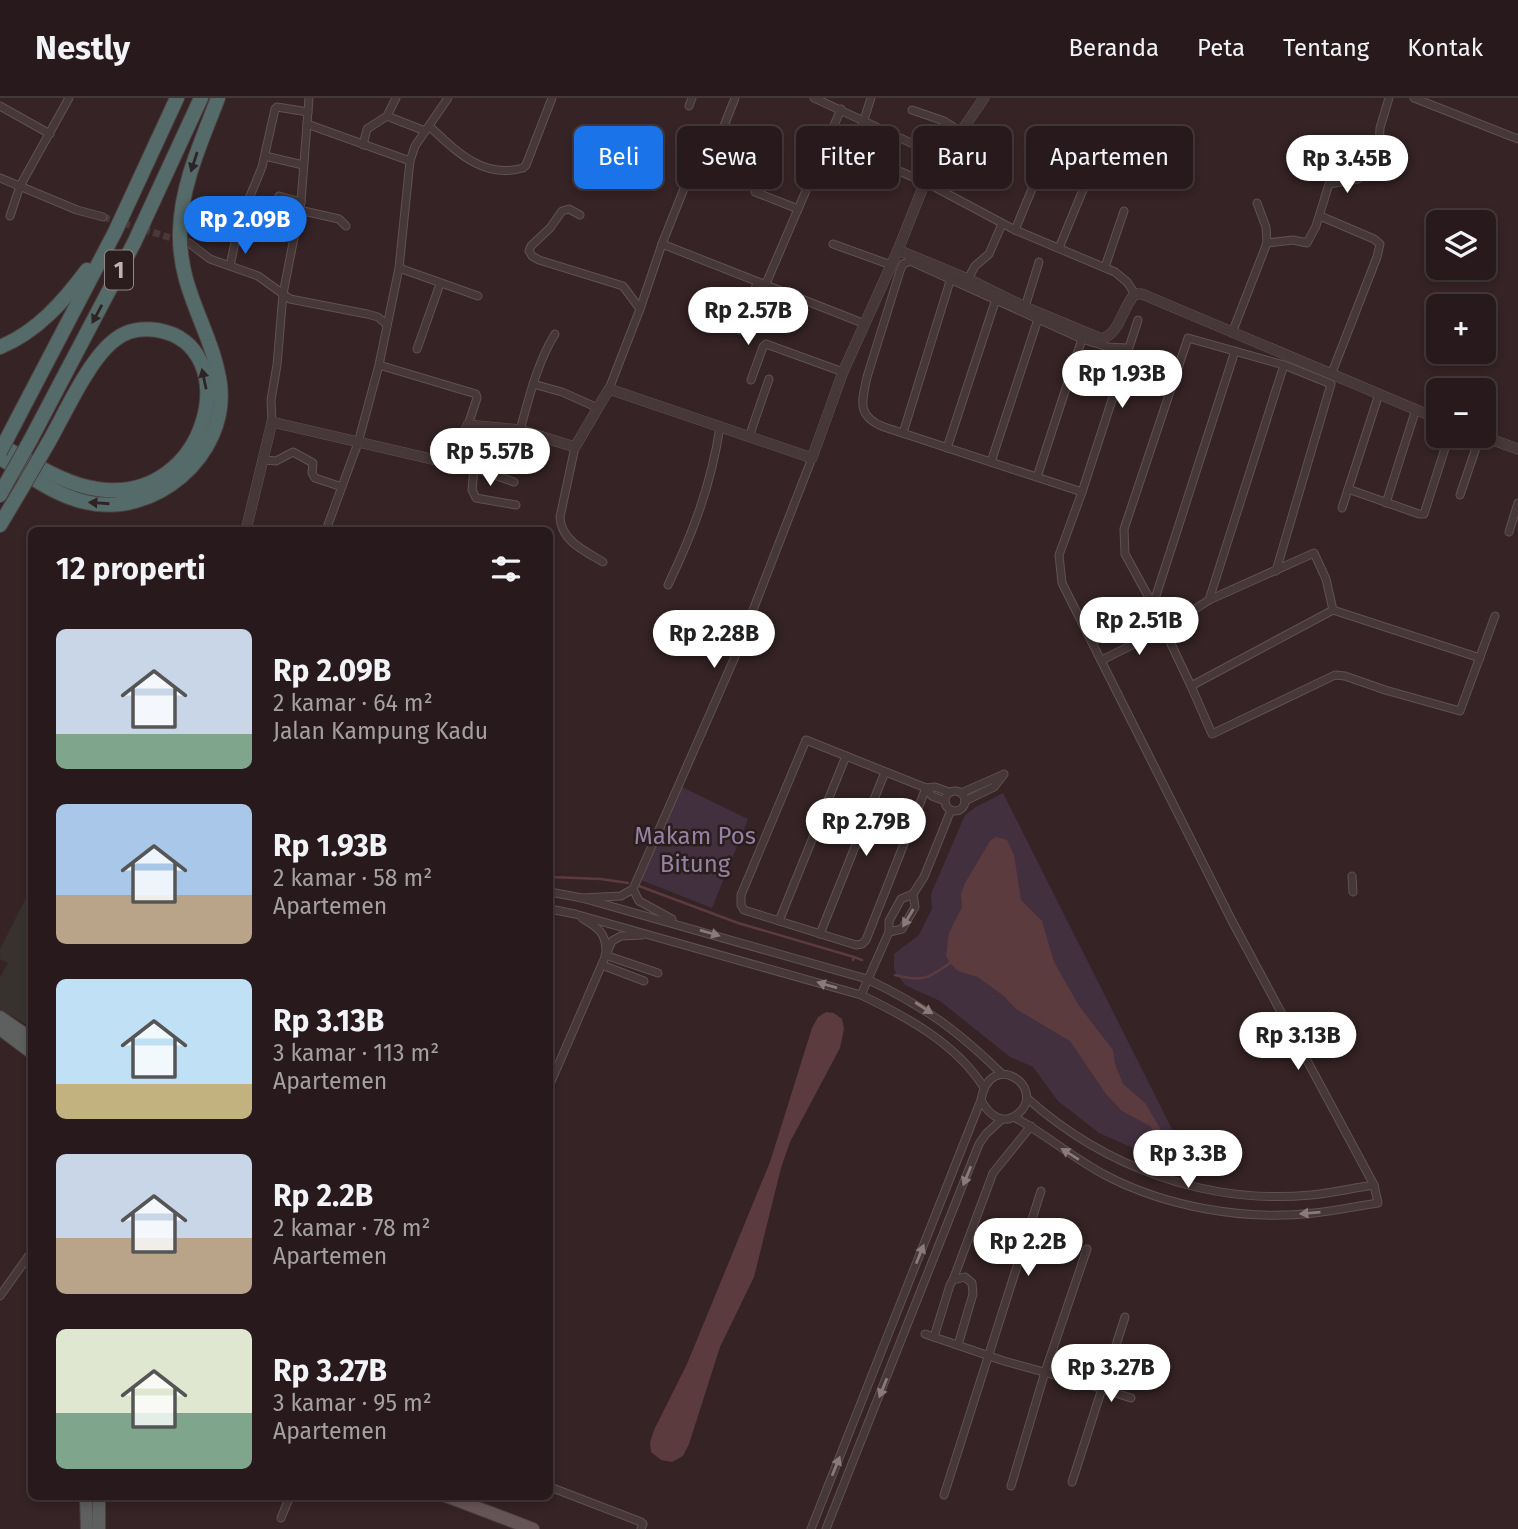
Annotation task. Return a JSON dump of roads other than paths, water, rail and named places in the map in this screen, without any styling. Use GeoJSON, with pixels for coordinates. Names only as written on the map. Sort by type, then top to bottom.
{"type":"FeatureCollection","features":[{"type":"Feature","properties":{"kind":"highway","name":"1"},"geometry":{"type":"LineString","coordinates":[[0,452],[115,232],[177,98]]}},
{"type":"Feature","properties":{"kind":"highway","name":"1"},"geometry":{"type":"LineString","coordinates":[[4,489],[134,243],[201,98]]}},
{"type":"Feature","properties":{"kind":"highway"},"geometry":{"type":"LineString","coordinates":[[0,458],[50,488],[74,498],[85,502],[118,504],[152,496],[169,486],[199,460],[214,431],[220,387],[215,361],[187,290],[181,259],[180,229],[188,182],[218,98]]}},
{"type":"Feature","properties":{"kind":"highway"},"geometry":{"type":"LineString","coordinates":[[0,352],[7,344],[50,314],[72,290],[115,232]]}},
{"type":"Feature","properties":{"kind":"highway"},"geometry":{"type":"LineString","coordinates":[[0,445],[50,472],[97,489],[125,490],[150,483],[175,468],[188,453],[203,422],[207,405],[201,363],[192,348],[167,331],[137,330],[118,337],[94,363],[47,446],[22,488],[0,524]]}},
{"type":"Feature","properties":{"kind":"highway"},"geometry":{"type":"LineString","coordinates":[[0,1017],[28,1036]]}},
{"type":"Feature","properties":{"kind":"highway"},"geometry":{"type":"LineString","coordinates":[[0,1029],[28,1050]]}},
{"type":"Feature","properties":{"kind":"highway"},"geometry":{"type":"LineString","coordinates":[[86,1500],[87,1529]]}},
{"type":"Feature","properties":{"kind":"highway"},"geometry":{"type":"LineString","coordinates":[[99,1500],[99,1529]]}},
{"type":"Feature","properties":{"kind":"main road"},"geometry":{"type":"LineString","coordinates":[[455,1500],[509,1524],[533,1529]]}},
{"type":"Feature","properties":{"kind":"street"},"geometry":{"type":"LineString","coordinates":[[10,216],[20,186],[69,98]]}},
{"type":"Feature","properties":{"kind":"street"},"geometry":{"type":"LineString","coordinates":[[247,527],[272,422],[271,400],[283,295],[300,206],[309,98]]}},
{"type":"Feature","properties":{"kind":"street"},"geometry":{"type":"LineString","coordinates":[[363,145],[369,125],[387,116],[396,98]]}},
{"type":"Feature","properties":{"kind":"street"},"geometry":{"type":"LineString","coordinates":[[327,527],[358,443],[379,365],[399,268],[410,161],[415,146],[448,98]]}},
{"type":"Feature","properties":{"kind":"street"},"geometry":{"type":"LineString","coordinates":[[387,116],[427,128],[474,164],[510,172],[526,165],[552,98]]}},
{"type":"Feature","properties":{"kind":"street"},"geometry":{"type":"LineString","coordinates":[[723,126],[735,98]]}},
{"type":"Feature","properties":{"kind":"street"},"geometry":{"type":"LineString","coordinates":[[814,98],[913,144]]}},
{"type":"Feature","properties":{"kind":"street"},"geometry":{"type":"LineString","coordinates":[[871,98],[854,151],[913,177]]}},
{"type":"Feature","properties":{"kind":"street"},"geometry":{"type":"LineString","coordinates":[[965,126],[984,98]]}},
{"type":"Feature","properties":{"kind":"street"},"geometry":{"type":"LineString","coordinates":[[1267,243],[1293,240],[1307,243],[1320,216],[1329,184],[1358,179],[1374,168],[1380,128],[1389,98]]}},
{"type":"Feature","properties":{"kind":"street"},"geometry":{"type":"LineString","coordinates":[[1414,98],[1518,139]]}},
{"type":"Feature","properties":{"kind":"street"},"geometry":{"type":"LineString","coordinates":[[0,106],[50,134]]}},
{"type":"Feature","properties":{"kind":"street"},"geometry":{"type":"LineString","coordinates":[[230,266],[241,216],[265,156],[275,109],[277,107],[308,112]]}},
{"type":"Feature","properties":{"kind":"street"},"geometry":{"type":"LineString","coordinates":[[740,330],[798,209],[841,109]]}},
{"type":"Feature","properties":{"kind":"street"},"geometry":{"type":"LineString","coordinates":[[912,110],[951,126]]}},
{"type":"Feature","properties":{"kind":"street"},"geometry":{"type":"LineString","coordinates":[[307,124],[410,161]]}},
{"type":"Feature","properties":{"kind":"street"},"geometry":{"type":"LineString","coordinates":[[265,156],[303,164]]}},
{"type":"Feature","properties":{"kind":"street"},"geometry":{"type":"LineString","coordinates":[[0,178],[77,210],[103,217]]}},
{"type":"Feature","properties":{"kind":"street"},"geometry":{"type":"LineString","coordinates":[[603,562],[574,544],[560,527],[575,447],[609,389],[684,189]]}},
{"type":"Feature","properties":{"kind":"street"},"geometry":{"type":"LineString","coordinates":[[582,898],[621,896],[633,889],[734,659],[843,372],[922,189]]}},
{"type":"Feature","properties":{"kind":"street"},"geometry":{"type":"LineString","coordinates":[[938,189],[1002,224],[1105,267],[1122,277],[1135,294]]}},
{"type":"Feature","properties":{"kind":"street"},"geometry":{"type":"LineString","coordinates":[[1015,230],[1032,189]]}},
{"type":"Feature","properties":{"kind":"street"},"geometry":{"type":"LineString","coordinates":[[1059,248],[1083,189]]}},
{"type":"Feature","properties":{"kind":"street"},"geometry":{"type":"LineString","coordinates":[[755,192],[798,209]]}},
{"type":"Feature","properties":{"kind":"street"},"geometry":{"type":"LineString","coordinates":[[279,196],[339,219],[346,226]]}},
{"type":"Feature","properties":{"kind":"street"},"geometry":{"type":"LineString","coordinates":[[1232,334],[1267,243],[1266,228],[1257,203]]}},
{"type":"Feature","properties":{"kind":"street"},"geometry":{"type":"LineString","coordinates":[[580,215],[569,209],[562,211],[550,228],[531,246],[530,254],[539,260],[623,286],[640,309]]}},
{"type":"Feature","properties":{"kind":"street"},"geometry":{"type":"LineString","coordinates":[[1105,267],[1124,211]]}},
{"type":"Feature","properties":{"kind":"street"},"geometry":{"type":"LineString","coordinates":[[1320,216],[1380,244],[1331,375]]}},
{"type":"Feature","properties":{"kind":"street"},"geometry":{"type":"LineString","coordinates":[[968,279],[975,266],[989,254],[1002,224]]}},
{"type":"Feature","properties":{"kind":"street"},"geometry":{"type":"LineString","coordinates":[[189,243],[209,259],[258,276],[290,299],[373,316],[387,325]]}},
{"type":"Feature","properties":{"kind":"street"},"geometry":{"type":"LineString","coordinates":[[662,244],[865,324]]}},
{"type":"Feature","properties":{"kind":"street"},"geometry":{"type":"LineString","coordinates":[[833,244],[891,265]]}},
{"type":"Feature","properties":{"kind":"street"},"geometry":{"type":"LineString","coordinates":[[898,250],[1102,339],[1112,333],[1130,299],[1135,294],[1142,294],[1426,414]]}},
{"type":"Feature","properties":{"kind":"street"},"geometry":{"type":"LineString","coordinates":[[1082,492],[868,419],[863,405],[867,377],[900,271],[903,264],[910,261],[1082,339],[1108,347],[1127,348]]}},
{"type":"Feature","properties":{"kind":"street"},"geometry":{"type":"LineString","coordinates":[[1025,307],[1039,262]]}},
{"type":"Feature","properties":{"kind":"street"},"geometry":{"type":"LineString","coordinates":[[399,268],[478,296]]}},
{"type":"Feature","properties":{"kind":"street"},"geometry":{"type":"LineString","coordinates":[[903,433],[951,278]]}},
{"type":"Feature","properties":{"kind":"street"},"geometry":{"type":"LineString","coordinates":[[417,349],[440,284]]}},
{"type":"Feature","properties":{"kind":"street"},"geometry":{"type":"LineString","coordinates":[[947,448],[996,299]]}},
{"type":"Feature","properties":{"kind":"street"},"geometry":{"type":"LineString","coordinates":[[991,462],[1038,318]]}},
{"type":"Feature","properties":{"kind":"street"},"geometry":{"type":"LineString","coordinates":[[1014,1117],[1106,1176],[1150,1194],[1189,1204],[1230,1212],[1274,1214],[1312,1213],[1378,1203],[1374,1185],[1232,921],[1062,583],[1059,555],[1138,320]]}},
{"type":"Feature","properties":{"kind":"street"},"geometry":{"type":"LineString","coordinates":[[520,430],[533,384],[547,346],[555,334]]}},
{"type":"Feature","properties":{"kind":"street"},"geometry":{"type":"LineString","coordinates":[[1276,571],[1331,384],[1284,365],[1191,338],[1186,340],[1124,529],[1125,554],[1153,605],[1212,734],[1335,675],[1461,710],[1495,616]]}},
{"type":"Feature","properties":{"kind":"street"},"geometry":{"type":"LineString","coordinates":[[1037,477],[1082,339]]}},
{"type":"Feature","properties":{"kind":"street"},"geometry":{"type":"LineString","coordinates":[[751,380],[762,347],[766,344],[843,372]]}},
{"type":"Feature","properties":{"kind":"street"},"geometry":{"type":"LineString","coordinates":[[1153,605],[1235,351]]}},
{"type":"Feature","properties":{"kind":"street"},"geometry":{"type":"LineString","coordinates":[[379,365],[476,394],[477,398],[453,464]]}},
{"type":"Feature","properties":{"kind":"street"},"geometry":{"type":"LineString","coordinates":[[1209,600],[1284,365]]}},
{"type":"Feature","properties":{"kind":"street"},"geometry":{"type":"LineString","coordinates":[[749,437],[769,379]]}},
{"type":"Feature","properties":{"kind":"street"},"geometry":{"type":"LineString","coordinates":[[533,384],[562,392],[598,408]]}},
{"type":"Feature","properties":{"kind":"street"},"geometry":{"type":"LineString","coordinates":[[609,389],[812,458]]}},
{"type":"Feature","properties":{"kind":"street"},"geometry":{"type":"LineString","coordinates":[[1342,508],[1379,394]]}},
{"type":"Feature","properties":{"kind":"street"},"geometry":{"type":"LineString","coordinates":[[1386,503],[1416,409]]}},
{"type":"Feature","properties":{"kind":"street"},"geometry":{"type":"LineString","coordinates":[[272,422],[474,468],[514,482]]}},
{"type":"Feature","properties":{"kind":"street"},"geometry":{"type":"LineString","coordinates":[[468,425],[520,430],[575,447]]}},
{"type":"Feature","properties":{"kind":"street"},"geometry":{"type":"LineString","coordinates":[[668,585],[706,493],[720,428]]}},
{"type":"Feature","properties":{"kind":"street"},"geometry":{"type":"LineString","coordinates":[[1496,441],[1518,449]]}},
{"type":"Feature","properties":{"kind":"street"},"geometry":{"type":"LineString","coordinates":[[1348,489],[1423,514],[1445,448]]}},
{"type":"Feature","properties":{"kind":"street"},"geometry":{"type":"LineString","coordinates":[[1460,495],[1477,448]]}},
{"type":"Feature","properties":{"kind":"street"},"geometry":{"type":"LineString","coordinates":[[264,460],[276,461],[293,453],[313,463],[312,473],[315,478],[342,487]]}},
{"type":"Feature","properties":{"kind":"street"},"geometry":{"type":"LineString","coordinates":[[474,468],[473,496],[516,505]]}},
{"type":"Feature","properties":{"kind":"street"},"geometry":{"type":"LineString","coordinates":[[1509,532],[1518,503]]}},
{"type":"Feature","properties":{"kind":"street"},"geometry":{"type":"LineString","coordinates":[[1102,660],[1164,629],[1209,600],[1314,553],[1326,579],[1333,610]]}},
{"type":"Feature","properties":{"kind":"street"},"geometry":{"type":"LineString","coordinates":[[1191,686],[1333,610],[1480,658]]}},
{"type":"Feature","properties":{"kind":"street"},"geometry":{"type":"LineString","coordinates":[[926,788],[866,940],[862,944],[856,945],[744,910],[741,895],[806,740],[926,788],[961,793],[965,801]]}},
{"type":"Feature","properties":{"kind":"street"},"geometry":{"type":"LineString","coordinates":[[779,921],[846,756]]}},
{"type":"Feature","properties":{"kind":"street"},"geometry":{"type":"LineString","coordinates":[[820,934],[886,772]]}},
{"type":"Feature","properties":{"kind":"street"},"geometry":{"type":"LineString","coordinates":[[951,810],[960,809],[965,801],[994,787],[1004,774],[961,793]]}},
{"type":"Feature","properties":{"kind":"street"},"geometry":{"type":"LineString","coordinates":[[926,788],[932,796],[945,801],[951,810]]}},
{"type":"Feature","properties":{"kind":"street"},"geometry":{"type":"LineString","coordinates":[[945,801],[949,792]]}},
{"type":"Feature","properties":{"kind":"street"},"geometry":{"type":"LineString","coordinates":[[861,995],[889,933],[889,920],[901,899],[913,894],[924,877],[951,810]]}},
{"type":"Feature","properties":{"kind":"street"},"geometry":{"type":"LineString","coordinates":[[1352,876],[1353,892]]}},
{"type":"Feature","properties":{"kind":"street"},"geometry":{"type":"LineString","coordinates":[[633,889],[639,901],[685,926]]}},
{"type":"Feature","properties":{"kind":"street"},"geometry":{"type":"LineString","coordinates":[[553,893],[685,926],[867,979],[911,1000],[938,1017],[971,1042],[1002,1074]]}},
{"type":"Feature","properties":{"kind":"street"},"geometry":{"type":"LineString","coordinates":[[889,933],[902,929],[915,906],[913,894]]}},
{"type":"Feature","properties":{"kind":"street"},"geometry":{"type":"LineString","coordinates":[[553,910],[861,995],[901,1014],[928,1032],[973,1071],[984,1086]]}},
{"type":"Feature","properties":{"kind":"street"},"geometry":{"type":"LineString","coordinates":[[576,914],[600,929],[606,939],[606,955]]}},
{"type":"Feature","properties":{"kind":"street"},"geometry":{"type":"LineString","coordinates":[[553,1077],[616,938],[651,935]]}},
{"type":"Feature","properties":{"kind":"street"},"geometry":{"type":"LineString","coordinates":[[606,955],[658,972]]}},
{"type":"Feature","properties":{"kind":"street"},"geometry":{"type":"LineString","coordinates":[[602,965],[644,981]]}},
{"type":"Feature","properties":{"kind":"street"},"geometry":{"type":"LineString","coordinates":[[811,1529],[981,1100],[984,1086],[991,1078],[1002,1074],[1014,1076],[1022,1083],[1027,1098],[1077,1138],[1114,1159],[1156,1176],[1232,1194],[1275,1196],[1310,1195],[1374,1185]]}},
{"type":"Feature","properties":{"kind":"street"},"geometry":{"type":"LineString","coordinates":[[981,1100],[988,1113],[1002,1119],[1014,1117],[1023,1109],[1027,1098]]}},
{"type":"Feature","properties":{"kind":"street"},"geometry":{"type":"LineString","coordinates":[[827,1529],[979,1144],[1002,1119]]}},
{"type":"Feature","properties":{"kind":"street"},"geometry":{"type":"LineString","coordinates":[[934,1337],[993,1173],[1031,1126]]}},
{"type":"Feature","properties":{"kind":"street"},"geometry":{"type":"LineString","coordinates":[[944,1495],[1041,1191]]}},
{"type":"Feature","properties":{"kind":"street"},"geometry":{"type":"LineString","coordinates":[[932,1224],[945,1229]]}},
{"type":"Feature","properties":{"kind":"street"},"geometry":{"type":"LineString","coordinates":[[1011,1486],[1045,1372],[1087,1249]]}},
{"type":"Feature","properties":{"kind":"street"},"geometry":{"type":"LineString","coordinates":[[0,1296],[28,1257]]}},
{"type":"Feature","properties":{"kind":"street"},"geometry":{"type":"LineString","coordinates":[[953,1280],[965,1277],[973,1287],[958,1345]]}},
{"type":"Feature","properties":{"kind":"street"},"geometry":{"type":"LineString","coordinates":[[1072,1482],[1125,1317]]}},
{"type":"Feature","properties":{"kind":"street"},"geometry":{"type":"LineString","coordinates":[[925,1334],[1131,1398]]}},
{"type":"Feature","properties":{"kind":"street"},"geometry":{"type":"LineString","coordinates":[[858,1411],[871,1417]]}},
{"type":"Feature","properties":{"kind":"street"},"geometry":{"type":"LineString","coordinates":[[553,1487],[641,1522],[641,1529]]}},
{"type":"Feature","properties":{"kind":"street"},"geometry":{"type":"LineString","coordinates":[[281,1518],[288,1500]]}},
{"type":"Feature","properties":{"kind":"waterway"},"geometry":{"type":"LineString","coordinates":[[553,877],[628,883]]}},
{"type":"Feature","properties":{"kind":"waterway"},"geometry":{"type":"LineString","coordinates":[[639,886],[738,923],[854,957]]}},
{"type":"Feature","properties":{"kind":"waterway"},"geometry":{"type":"LineString","coordinates":[[853,960],[854,957],[862,960]]}},
{"type":"Feature","properties":{"kind":"waterway"},"geometry":{"type":"LineString","coordinates":[[895,975],[924,978],[950,963]]}},
{"type":"Feature","properties":{"kind":"tunnel"},"geometry":{"type":"LineString","coordinates":[[103,217],[181,241]]}},
{"type":"Feature","properties":{"kind":"park label","name":"Makam Pos Bitung"},"geometry":{"type":"Point","coordinates":[695,850]}}]}
